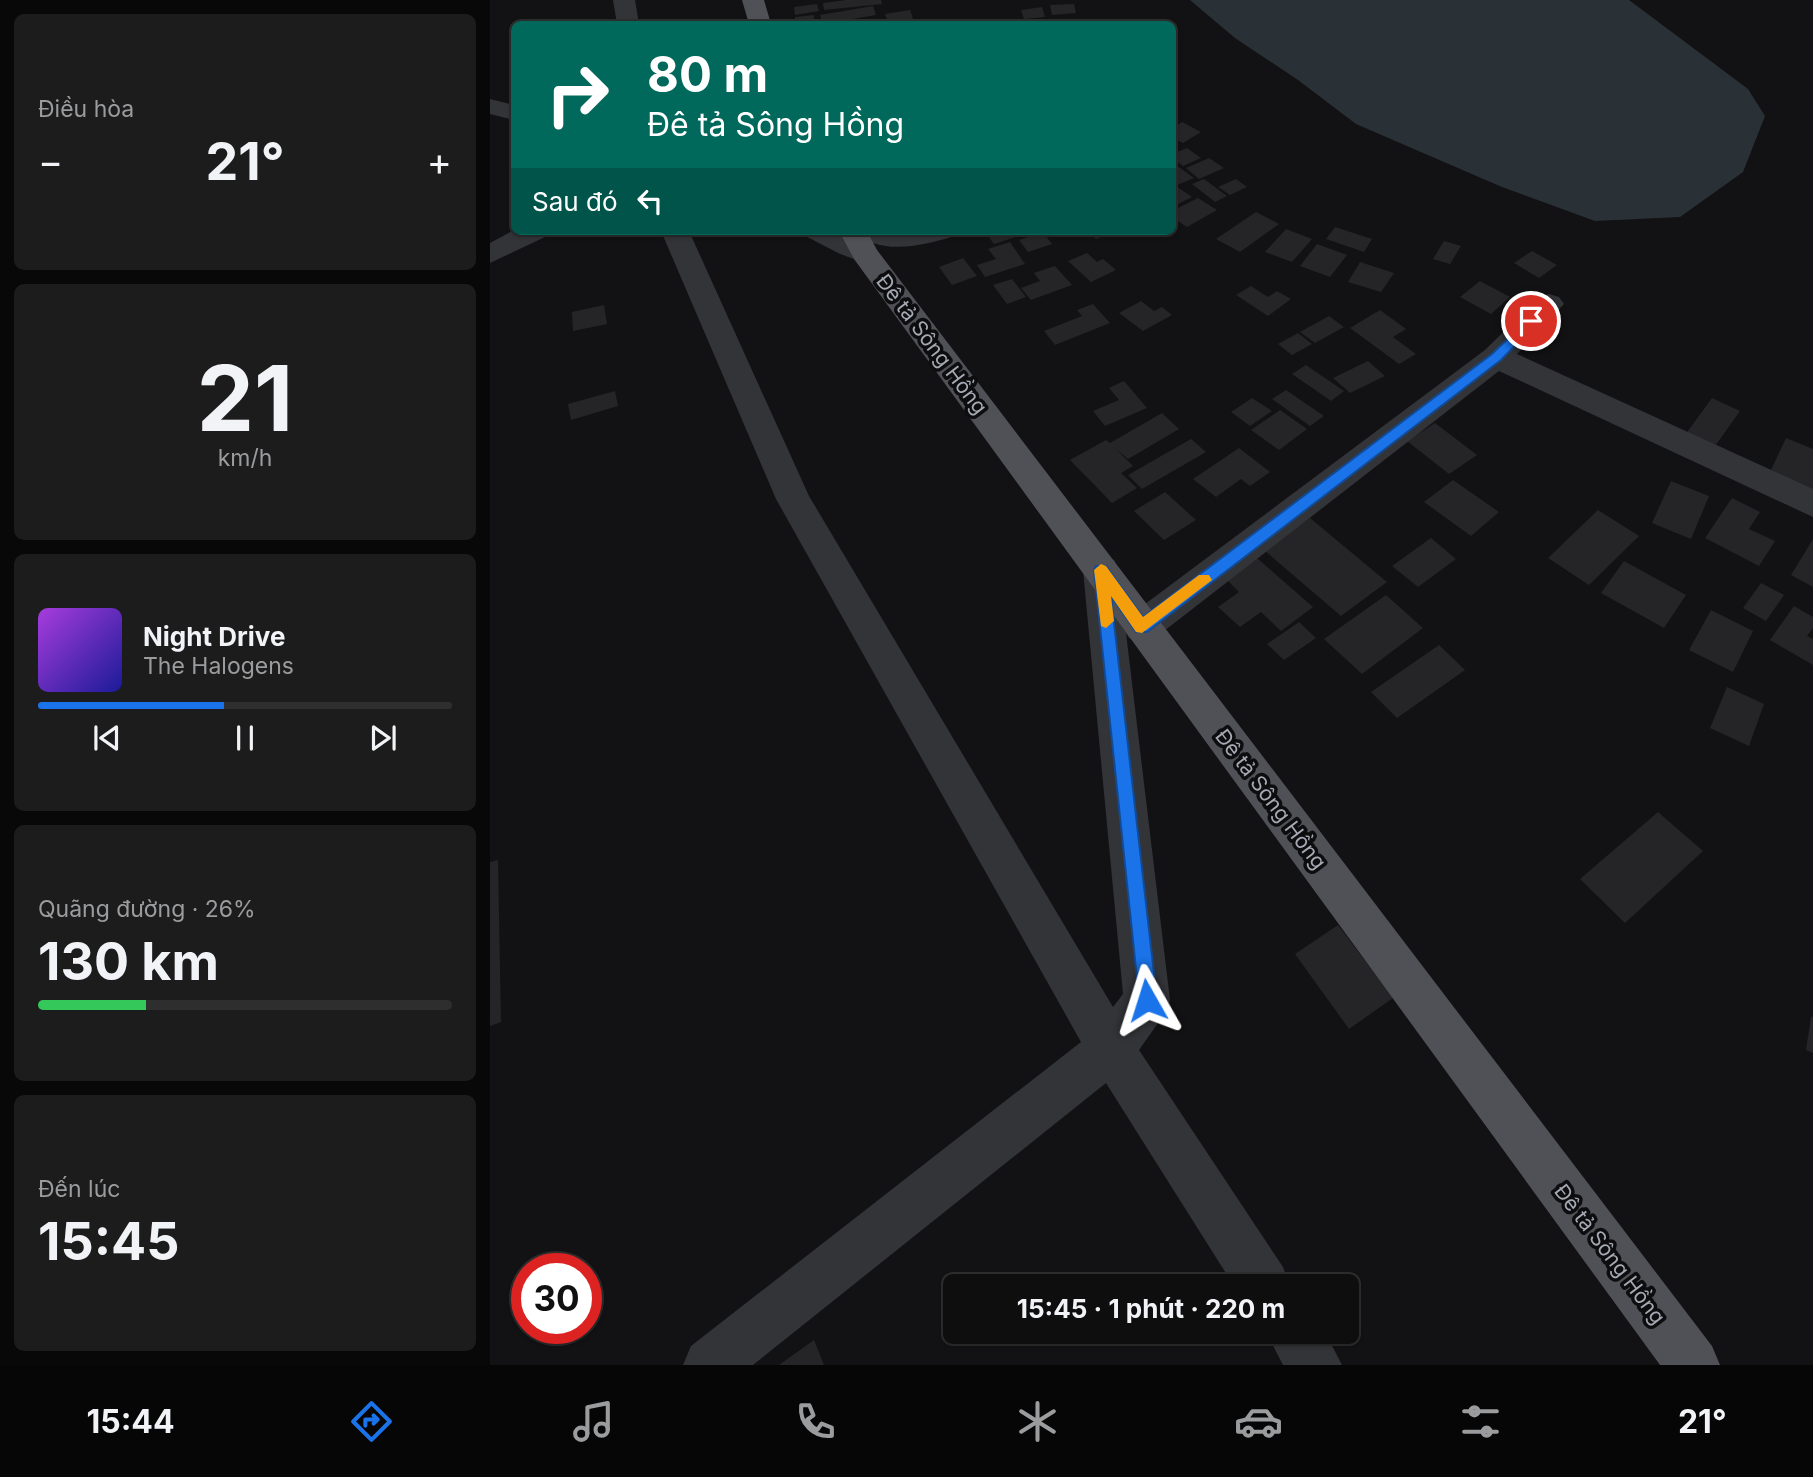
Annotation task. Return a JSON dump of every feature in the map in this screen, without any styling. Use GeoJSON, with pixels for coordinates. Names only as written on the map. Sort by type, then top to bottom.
{"type":"FeatureCollection","features":[{"type":"Feature","properties":{"kind":"main road"},"geometry":{"type":"LineString","coordinates":[[753,0],[759,21]]}},
{"type":"Feature","properties":{"kind":"main road","name":"Đê tả Sông Hồng"},"geometry":{"type":"LineString","coordinates":[[863,238],[1142,627],[1693,1365]]}},
{"type":"Feature","properties":{"kind":"street"},"geometry":{"type":"LineString","coordinates":[[624,0],[628,21]]}},
{"type":"Feature","properties":{"kind":"street"},"geometry":{"type":"LineString","coordinates":[[490,106],[511,112]]}},
{"type":"Feature","properties":{"kind":"street"},"geometry":{"type":"LineString","coordinates":[[490,254],[527,235]]}},
{"type":"Feature","properties":{"kind":"street"},"geometry":{"type":"LineString","coordinates":[[677,235],[793,499],[1111,1049],[1256,1274]]}},
{"type":"Feature","properties":{"kind":"street"},"geometry":{"type":"LineString","coordinates":[[843,235],[898,240],[913,240],[929,235]]}},
{"type":"Feature","properties":{"kind":"street"},"geometry":{"type":"LineString","coordinates":[[1142,627],[1496,357],[1549,304]]}},
{"type":"Feature","properties":{"kind":"street"},"geometry":{"type":"LineString","coordinates":[[1496,357],[1813,504]]}},
{"type":"Feature","properties":{"kind":"street"},"geometry":{"type":"LineString","coordinates":[[710,1365],[1111,1049],[1147,1000],[1101,570]]}},
{"type":"Feature","properties":{"kind":"street"},"geometry":{"type":"LineString","coordinates":[[1301,1344],[1315,1365]]}},
{"type":"Feature","properties":{"kind":"shaded area"},"geometry":{"type":"Polygon","coordinates":[[[1190,0],[1629,0],[1748,89],[1765,116],[1743,172],[1680,217],[1595,221],[1502,187],[1356,124],[1298,80],[1235,38],[1190,0]]]}},
{"type":"Feature","properties":{"kind":"building"},"geometry":{"type":"Polygon","coordinates":[[[881,0],[882,4],[824,10],[823,3],[881,0]]]}},
{"type":"Feature","properties":{"kind":"building"},"geometry":{"type":"Polygon","coordinates":[[[817,4],[819,11],[795,15],[794,7],[817,4]]]}},
{"type":"Feature","properties":{"kind":"building"},"geometry":{"type":"Polygon","coordinates":[[[1074,4],[1076,13],[1052,15],[1050,5],[1074,4]]]}},
{"type":"Feature","properties":{"kind":"building"},"geometry":{"type":"Polygon","coordinates":[[[873,6],[876,15],[822,21],[820,15],[873,6]]]}},
{"type":"Feature","properties":{"kind":"building"},"geometry":{"type":"Polygon","coordinates":[[[1042,7],[1045,17],[1024,19],[1021,10],[1042,7]]]}},
{"type":"Feature","properties":{"kind":"building"},"geometry":{"type":"Polygon","coordinates":[[[910,10],[913,19],[888,21],[885,14],[910,10]]]}},
{"type":"Feature","properties":{"kind":"building"},"geometry":{"type":"Polygon","coordinates":[[[814,15],[814,21],[795,21],[795,17],[814,15]]]}},
{"type":"Feature","properties":{"kind":"building"},"geometry":{"type":"Polygon","coordinates":[[[1182,122],[1201,132],[1183,143],[1176,140],[1176,126],[1182,122]]]}},
{"type":"Feature","properties":{"kind":"building"},"geometry":{"type":"Polygon","coordinates":[[[1187,148],[1201,158],[1183,166],[1176,161],[1176,152],[1187,148]]]}},
{"type":"Feature","properties":{"kind":"building"},"geometry":{"type":"Polygon","coordinates":[[[1209,158],[1224,168],[1199,179],[1186,168],[1209,158]]]}},
{"type":"Feature","properties":{"kind":"building"},"geometry":{"type":"Polygon","coordinates":[[[1176,165],[1194,178],[1176,184],[1176,165]]]}},
{"type":"Feature","properties":{"kind":"building"},"geometry":{"type":"Polygon","coordinates":[[[1204,179],[1227,196],[1215,202],[1192,184],[1204,179]]]}},
{"type":"Feature","properties":{"kind":"building"},"geometry":{"type":"Polygon","coordinates":[[[1236,179],[1247,187],[1230,195],[1218,187],[1236,179]]]}},
{"type":"Feature","properties":{"kind":"building"},"geometry":{"type":"Polygon","coordinates":[[[1176,187],[1179,188],[1192,197],[1176,205],[1176,187]]]}},
{"type":"Feature","properties":{"kind":"building"},"geometry":{"type":"Polygon","coordinates":[[[1198,198],[1217,210],[1187,227],[1176,220],[1176,209],[1198,198]]]}},
{"type":"Feature","properties":{"kind":"building"},"geometry":{"type":"Polygon","coordinates":[[[1256,212],[1279,224],[1240,252],[1216,239],[1256,212]]]}},
{"type":"Feature","properties":{"kind":"building"},"geometry":{"type":"Polygon","coordinates":[[[1335,227],[1372,239],[1364,252],[1326,239],[1335,227]]]}},
{"type":"Feature","properties":{"kind":"building"},"geometry":{"type":"Polygon","coordinates":[[[1286,229],[1312,239],[1292,262],[1265,252],[1286,229]]]}},
{"type":"Feature","properties":{"kind":"building"},"geometry":{"type":"Polygon","coordinates":[[[991,235],[1022,235],[994,244],[988,236],[991,235]]]}},
{"type":"Feature","properties":{"kind":"building"},"geometry":{"type":"Polygon","coordinates":[[[1034,235],[1045,235],[1052,244],[1028,252],[1019,240],[1034,235]]]}},
{"type":"Feature","properties":{"kind":"building"},"geometry":{"type":"Polygon","coordinates":[[[1444,241],[1461,246],[1450,264],[1433,259],[1444,241]]]}},
{"type":"Feature","properties":{"kind":"building"},"geometry":{"type":"Polygon","coordinates":[[[1010,242],[1025,264],[985,277],[977,265],[996,259],[988,249],[1010,242]]]}},
{"type":"Feature","properties":{"kind":"building"},"geometry":{"type":"Polygon","coordinates":[[[1317,244],[1347,255],[1330,277],[1300,266],[1317,244]]]}},
{"type":"Feature","properties":{"kind":"building"},"geometry":{"type":"Polygon","coordinates":[[[1532,251],[1557,265],[1539,278],[1514,263],[1532,251]]]}},
{"type":"Feature","properties":{"kind":"building"},"geometry":{"type":"Polygon","coordinates":[[[1087,253],[1097,262],[1103,259],[1116,270],[1091,282],[1068,261],[1087,253]]]}},
{"type":"Feature","properties":{"kind":"building"},"geometry":{"type":"Polygon","coordinates":[[[963,258],[977,276],[952,285],[939,267],[963,258]]]}},
{"type":"Feature","properties":{"kind":"building"},"geometry":{"type":"Polygon","coordinates":[[[1360,262],[1394,273],[1381,292],[1348,282],[1360,262]]]}},
{"type":"Feature","properties":{"kind":"building"},"geometry":{"type":"Polygon","coordinates":[[[1055,266],[1072,285],[1031,300],[1021,288],[1040,281],[1034,273],[1055,266]]]}},
{"type":"Feature","properties":{"kind":"building"},"geometry":{"type":"Polygon","coordinates":[[[1012,279],[1026,297],[1007,304],[993,285],[1012,279]]]}},
{"type":"Feature","properties":{"kind":"building"},"geometry":{"type":"Polygon","coordinates":[[[1480,281],[1510,297],[1491,314],[1460,297],[1480,281]]]}},
{"type":"Feature","properties":{"kind":"building"},"geometry":{"type":"Polygon","coordinates":[[[1251,286],[1268,297],[1277,291],[1291,299],[1268,316],[1236,295],[1251,286]]]}},
{"type":"Feature","properties":{"kind":"building"},"geometry":{"type":"Polygon","coordinates":[[[1141,301],[1154,311],[1162,307],[1172,315],[1143,331],[1119,313],[1141,301]]]}},
{"type":"Feature","properties":{"kind":"building"},"geometry":{"type":"Polygon","coordinates":[[[1093,304],[1110,323],[1055,345],[1044,331],[1082,316],[1077,310],[1093,304]]]}},
{"type":"Feature","properties":{"kind":"building"},"geometry":{"type":"Polygon","coordinates":[[[604,305],[607,324],[573,331],[572,312],[604,305]]]}},
{"type":"Feature","properties":{"kind":"building"},"geometry":{"type":"Polygon","coordinates":[[[1380,310],[1406,329],[1393,337],[1416,354],[1399,364],[1350,328],[1380,310]]]}},
{"type":"Feature","properties":{"kind":"building"},"geometry":{"type":"Polygon","coordinates":[[[1329,316],[1344,327],[1315,343],[1300,332],[1329,316]]]}},
{"type":"Feature","properties":{"kind":"building"},"geometry":{"type":"Polygon","coordinates":[[[1298,333],[1312,344],[1292,355],[1278,344],[1298,333]]]}},
{"type":"Feature","properties":{"kind":"building"},"geometry":{"type":"Polygon","coordinates":[[[1368,361],[1385,376],[1350,393],[1333,378],[1368,361]]]}},
{"type":"Feature","properties":{"kind":"building"},"geometry":{"type":"Polygon","coordinates":[[[1306,365],[1344,391],[1331,401],[1292,374],[1306,365]]]}},
{"type":"Feature","properties":{"kind":"building"},"geometry":{"type":"Polygon","coordinates":[[[1124,381],[1147,408],[1105,426],[1093,411],[1119,400],[1109,388],[1124,381]]]}},
{"type":"Feature","properties":{"kind":"building"},"geometry":{"type":"Polygon","coordinates":[[[1286,390],[1324,416],[1310,426],[1272,399],[1286,390]]]}},
{"type":"Feature","properties":{"kind":"building"},"geometry":{"type":"Polygon","coordinates":[[[615,391],[618,406],[571,420],[568,404],[615,391]]]}},
{"type":"Feature","properties":{"kind":"building"},"geometry":{"type":"Polygon","coordinates":[[[1252,398],[1272,411],[1250,426],[1231,412],[1252,398]]]}},
{"type":"Feature","properties":{"kind":"building"},"geometry":{"type":"Polygon","coordinates":[[[1712,398],[1740,411],[1713,449],[1685,435],[1712,398]]]}},
{"type":"Feature","properties":{"kind":"building"},"geometry":{"type":"Polygon","coordinates":[[[1280,410],[1307,429],[1279,450],[1251,430],[1280,410]]]}},
{"type":"Feature","properties":{"kind":"building"},"geometry":{"type":"Polygon","coordinates":[[[1162,413],[1179,429],[1128,459],[1115,448],[1133,466],[1121,473],[1137,488],[1112,503],[1070,460],[1106,440],[1110,443],[1162,413]]]}},
{"type":"Feature","properties":{"kind":"building"},"geometry":{"type":"Polygon","coordinates":[[[1435,423],[1477,455],[1449,474],[1407,441],[1435,423]]]}},
{"type":"Feature","properties":{"kind":"building"},"geometry":{"type":"Polygon","coordinates":[[[1786,438],[1813,449],[1813,492],[1769,474],[1786,438]]]}},
{"type":"Feature","properties":{"kind":"building"},"geometry":{"type":"Polygon","coordinates":[[[1191,439],[1206,452],[1142,489],[1128,475],[1191,439]]]}},
{"type":"Feature","properties":{"kind":"building"},"geometry":{"type":"Polygon","coordinates":[[[1239,448],[1270,472],[1250,486],[1241,479],[1216,497],[1193,479],[1239,448]]]}},
{"type":"Feature","properties":{"kind":"building"},"geometry":{"type":"Polygon","coordinates":[[[1453,480],[1499,512],[1471,536],[1424,502],[1453,480]]]}},
{"type":"Feature","properties":{"kind":"building"},"geometry":{"type":"Polygon","coordinates":[[[1671,481],[1709,496],[1691,539],[1652,523],[1671,481]]]}},
{"type":"Feature","properties":{"kind":"building"},"geometry":{"type":"Polygon","coordinates":[[[1165,492],[1196,520],[1164,540],[1134,511],[1165,492]]]}},
{"type":"Feature","properties":{"kind":"building"},"geometry":{"type":"Polygon","coordinates":[[[1732,498],[1760,512],[1749,529],[1775,541],[1759,566],[1705,538],[1732,498]]]}},
{"type":"Feature","properties":{"kind":"building"},"geometry":{"type":"Polygon","coordinates":[[[1598,510],[1639,536],[1589,585],[1548,558],[1598,510]]]}},
{"type":"Feature","properties":{"kind":"building"},"geometry":{"type":"Polygon","coordinates":[[[1310,518],[1387,582],[1341,616],[1264,550],[1310,518]]]}},
{"type":"Feature","properties":{"kind":"building"},"geometry":{"type":"Polygon","coordinates":[[[1431,538],[1456,559],[1418,587],[1392,566],[1431,538]]]}},
{"type":"Feature","properties":{"kind":"building"},"geometry":{"type":"Polygon","coordinates":[[[1813,539],[1813,587],[1791,575],[1813,539]]]}},
{"type":"Feature","properties":{"kind":"building"},"geometry":{"type":"Polygon","coordinates":[[[1257,558],[1313,607],[1281,631],[1261,612],[1240,627],[1218,607],[1239,592],[1226,579],[1257,558]]]}},
{"type":"Feature","properties":{"kind":"building"},"geometry":{"type":"Polygon","coordinates":[[[1624,561],[1686,595],[1664,628],[1601,593],[1624,561]]]}},
{"type":"Feature","properties":{"kind":"building"},"geometry":{"type":"Polygon","coordinates":[[[1761,583],[1784,595],[1766,621],[1743,608],[1761,583]]]}},
{"type":"Feature","properties":{"kind":"building"},"geometry":{"type":"Polygon","coordinates":[[[1386,595],[1423,628],[1362,674],[1324,639],[1386,595]]]}},
{"type":"Feature","properties":{"kind":"building"},"geometry":{"type":"Polygon","coordinates":[[[1794,606],[1813,617],[1813,628],[1807,636],[1813,639],[1813,665],[1770,640],[1794,606]]]}},
{"type":"Feature","properties":{"kind":"building"},"geometry":{"type":"Polygon","coordinates":[[[1711,610],[1753,631],[1733,672],[1689,650],[1711,610]]]}},
{"type":"Feature","properties":{"kind":"building"},"geometry":{"type":"Polygon","coordinates":[[[1299,622],[1316,638],[1284,660],[1267,644],[1299,622]]]}},
{"type":"Feature","properties":{"kind":"building"},"geometry":{"type":"Polygon","coordinates":[[[1439,645],[1465,670],[1397,718],[1371,692],[1439,645]]]}},
{"type":"Feature","properties":{"kind":"building"},"geometry":{"type":"Polygon","coordinates":[[[1727,687],[1764,704],[1749,746],[1710,728],[1727,687]]]}},
{"type":"Feature","properties":{"kind":"building"},"geometry":{"type":"Polygon","coordinates":[[[1658,812],[1703,851],[1625,923],[1580,879],[1658,812]]]}},
{"type":"Feature","properties":{"kind":"building"},"geometry":{"type":"Polygon","coordinates":[[[498,860],[501,1022],[490,1026],[490,862],[498,860]]]}},
{"type":"Feature","properties":{"kind":"building"},"geometry":{"type":"Polygon","coordinates":[[[1338,925],[1393,998],[1349,1029],[1295,954],[1338,925]]]}},
{"type":"Feature","properties":{"kind":"building"},"geometry":{"type":"Polygon","coordinates":[[[1813,1017],[1813,1053],[1806,1050],[1813,1017]]]}},
{"type":"Feature","properties":{"kind":"building"},"geometry":{"type":"Polygon","coordinates":[[[814,1340],[824,1365],[779,1365],[814,1340]]]}},
{"type":"Feature","properties":{"kind":"slow traffic"},"geometry":{"type":"LineString","coordinates":[[1106,621],[1101,570],[1142,627],[1204,580]]}},
{"type":"Feature","properties":{"kind":"route"},"geometry":{"type":"LineString","coordinates":[[1147,1000],[1101,570],[1142,627],[1496,357],[1531,321]]}}]}
